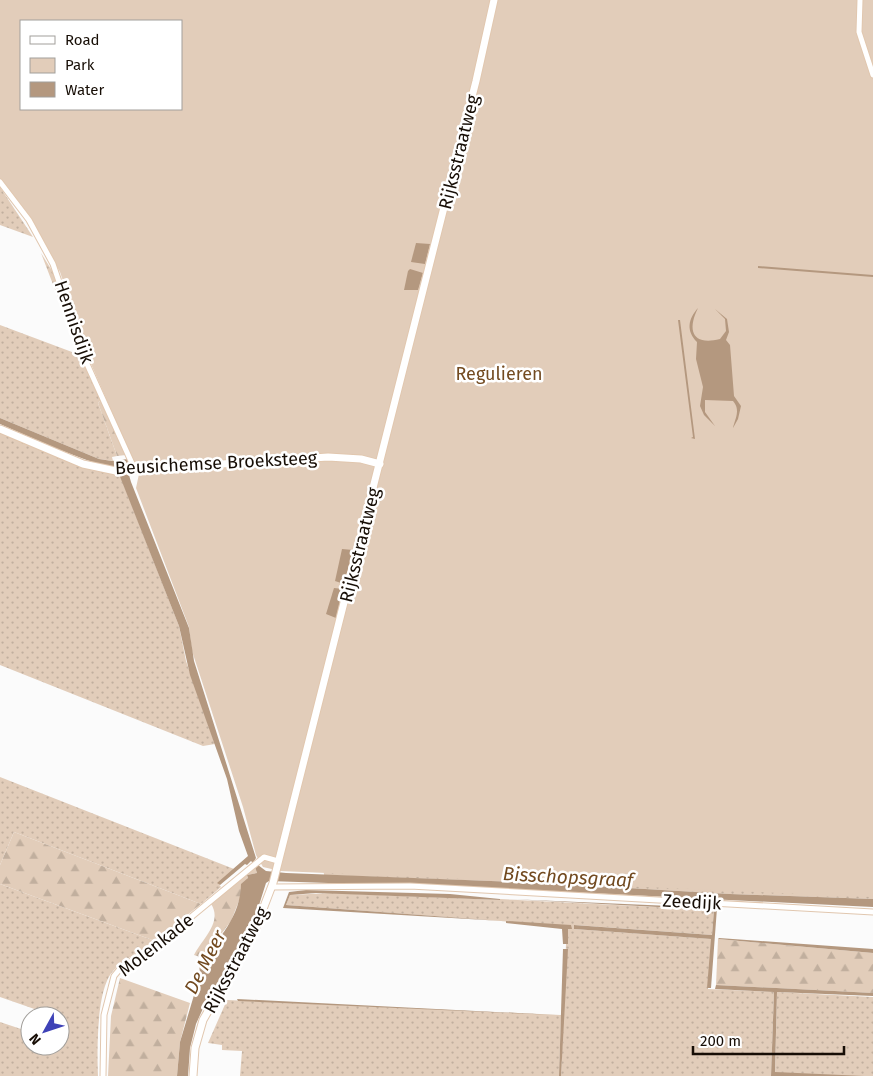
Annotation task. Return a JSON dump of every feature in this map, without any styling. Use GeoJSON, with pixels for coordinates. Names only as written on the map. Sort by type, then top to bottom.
{"type":"FeatureCollection","features":[{"type":"Feature","properties":{"kind":"main road","name":"Rijksstraatweg"},"geometry":{"type":"LineString","coordinates":[[193,1076],[196,1048],[203,1020],[256,930],[272,885],[483,55],[494,0]]}},
{"type":"Feature","properties":{"kind":"main road","name":"Beusichemse Broeksteeg"},"geometry":{"type":"LineString","coordinates":[[0,429],[83,464],[116,471],[328,457],[362,459],[380,464]]}},
{"type":"Feature","properties":{"kind":"street"},"geometry":{"type":"LineString","coordinates":[[860,0],[859,32],[873,75]]}},
{"type":"Feature","properties":{"kind":"street","name":"Hennisdijk"},"geometry":{"type":"LineString","coordinates":[[0,182],[29,220],[53,264],[87,364],[132,470]]}},
{"type":"Feature","properties":{"kind":"street","name":"Molenkade"},"geometry":{"type":"LineString","coordinates":[[102,1076],[104,1015],[112,982],[119,970],[186,922],[264,858],[278,861]]}},
{"type":"Feature","properties":{"kind":"street","name":"Zeedijk"},"geometry":{"type":"LineString","coordinates":[[272,885],[410,886],[873,912]]}},
{"type":"Feature","properties":{"kind":"green space","name":"Regulieren"},"geometry":{"type":"Polygon","coordinates":[[[0,0],[873,0],[873,897],[280,871],[263,867],[256,855],[243,807],[192,651],[189,627],[136,488],[139,474],[91,364],[60,272],[31,219],[0,180],[0,0]]]}},
{"type":"Feature","properties":{"kind":"green space"},"geometry":{"type":"Polygon","coordinates":[[[0,187],[33,237],[0,225],[0,187]]]}},
{"type":"Feature","properties":{"kind":"green space"},"geometry":{"type":"Polygon","coordinates":[[[41,253],[56,277],[102,399],[98,403],[117,456],[112,457],[113,461],[99,459],[0,418],[0,325],[80,355],[41,253]]]}},
{"type":"Feature","properties":{"kind":"green space"},"geometry":{"type":"Polygon","coordinates":[[[102,399],[126,455],[117,456],[98,403],[102,399]]]}},
{"type":"Feature","properties":{"kind":"green space"},"geometry":{"type":"Polygon","coordinates":[[[0,431],[91,470],[120,475],[179,626],[186,661],[215,744],[203,746],[0,665],[0,431]]]}},
{"type":"Feature","properties":{"kind":"green space"},"geometry":{"type":"Polygon","coordinates":[[[0,777],[234,869],[218,883],[221,887],[201,904],[14,832],[0,865],[0,777]]]}},
{"type":"Feature","properties":{"kind":"green space"},"geometry":{"type":"Polygon","coordinates":[[[14,832],[201,904],[155,941],[0,884],[0,865],[14,832]]]}},
{"type":"Feature","properties":{"kind":"green space"},"geometry":{"type":"Polygon","coordinates":[[[323,862],[873,891],[873,899],[730,894],[543,883],[324,875],[323,862]]]}},
{"type":"Feature","properties":{"kind":"green space"},"geometry":{"type":"Polygon","coordinates":[[[255,867],[257,873],[247,875],[248,878],[231,921],[203,958],[194,955],[213,924],[215,917],[211,904],[255,867]]]}},
{"type":"Feature","properties":{"kind":"green space"},"geometry":{"type":"Polygon","coordinates":[[[0,884],[155,941],[123,962],[108,978],[99,1020],[98,1076],[0,1076],[0,1022],[20,1029],[20,1056],[70,1056],[70,1006],[26,1006],[0,997],[0,884]]]}},
{"type":"Feature","properties":{"kind":"green space"},"geometry":{"type":"Polygon","coordinates":[[[331,893],[714,910],[712,935],[575,925],[574,929],[712,939],[708,989],[774,992],[771,1076],[561,1076],[566,944],[568,929],[571,928],[286,905],[290,895],[331,893]]]}},
{"type":"Feature","properties":{"kind":"green space"},"geometry":{"type":"Polygon","coordinates":[[[718,939],[873,953],[873,993],[716,985],[718,939]]]}},
{"type":"Feature","properties":{"kind":"green space"},"geometry":{"type":"Polygon","coordinates":[[[120,978],[190,1003],[180,1042],[177,1076],[108,1076],[111,1016],[120,978]]]}},
{"type":"Feature","properties":{"kind":"green space"},"geometry":{"type":"Polygon","coordinates":[[[777,992],[873,997],[873,1076],[775,1076],[777,992]]]}},
{"type":"Feature","properties":{"kind":"green space"},"geometry":{"type":"Polygon","coordinates":[[[227,1000],[561,1015],[559,1076],[240,1076],[242,1051],[222,1050],[222,1045],[208,1043],[227,1000]]]}},
{"type":"Feature","properties":{"kind":"water"},"geometry":{"type":"Polygon","coordinates":[[[416,243],[430,244],[425,264],[411,262],[416,243]]]}},
{"type":"Feature","properties":{"kind":"water"},"geometry":{"type":"Polygon","coordinates":[[[758,266],[873,275],[873,277],[758,268],[758,266]]]}},
{"type":"Feature","properties":{"kind":"water"},"geometry":{"type":"Polygon","coordinates":[[[410,269],[423,273],[418,290],[404,290],[410,269]]]}},
{"type":"Feature","properties":{"kind":"water"},"geometry":{"type":"Polygon","coordinates":[[[698,308],[693,329],[694,334],[703,340],[720,339],[726,331],[725,319],[715,309],[727,319],[729,332],[726,340],[730,345],[734,396],[741,406],[738,419],[733,428],[737,408],[733,401],[705,400],[705,412],[715,426],[704,415],[700,406],[703,387],[696,359],[697,342],[693,338],[690,329],[690,321],[698,308]]]}},
{"type":"Feature","properties":{"kind":"water"},"geometry":{"type":"Polygon","coordinates":[[[678,320],[680,320],[695,439],[691,438],[693,437],[678,320]]]}},
{"type":"Feature","properties":{"kind":"water"},"geometry":{"type":"Polygon","coordinates":[[[0,418],[99,459],[112,461],[128,459],[131,466],[127,468],[131,482],[189,628],[194,661],[256,858],[253,863],[251,861],[247,865],[245,864],[220,885],[217,883],[248,856],[239,831],[227,779],[190,675],[179,626],[117,469],[73,455],[29,437],[0,424],[0,418]]]}},
{"type":"Feature","properties":{"kind":"water"},"geometry":{"type":"Polygon","coordinates":[[[342,549],[353,550],[344,584],[335,581],[342,549]]]}},
{"type":"Feature","properties":{"kind":"water"},"geometry":{"type":"Polygon","coordinates":[[[334,588],[343,589],[336,618],[326,614],[334,588]]]}},
{"type":"Feature","properties":{"kind":"water","name":"De Meer"},"geometry":{"type":"Polygon","coordinates":[[[258,865],[266,871],[286,873],[873,899],[873,907],[506,889],[269,881],[266,883],[254,921],[242,946],[205,1004],[196,1024],[190,1048],[188,1076],[177,1076],[180,1042],[200,975],[199,962],[228,926],[237,906],[241,884],[248,878],[247,875],[257,873],[255,867],[258,865]]]}},
{"type":"Feature","properties":{"kind":"water"},"geometry":{"type":"Polygon","coordinates":[[[306,890],[450,894],[500,900],[316,893],[290,895],[286,905],[502,921],[283,908],[289,892],[306,890]]]}},
{"type":"Feature","properties":{"kind":"water"},"geometry":{"type":"Polygon","coordinates":[[[509,899],[717,908],[711,988],[707,988],[711,939],[574,929],[574,925],[712,935],[714,910],[509,899]]]}},
{"type":"Feature","properties":{"kind":"water"},"geometry":{"type":"Polygon","coordinates":[[[506,921],[571,925],[572,929],[568,929],[568,944],[563,944],[562,929],[506,923],[506,921]]]}},
{"type":"Feature","properties":{"kind":"water"},"geometry":{"type":"Polygon","coordinates":[[[718,939],[873,949],[873,953],[718,939]]]}},
{"type":"Feature","properties":{"kind":"water"},"geometry":{"type":"Polygon","coordinates":[[[563,949],[568,949],[561,1076],[559,1076],[563,949]]]}},
{"type":"Feature","properties":{"kind":"water"},"geometry":{"type":"Polygon","coordinates":[[[716,985],[873,993],[873,996],[777,992],[775,1072],[864,1076],[771,1076],[774,992],[715,989],[716,985]]]}},
{"type":"Feature","properties":{"kind":"water"},"geometry":{"type":"Polygon","coordinates":[[[237,999],[556,1015],[238,1001],[237,999]]]}},
{"type":"Feature","properties":{"kind":"water label","name":"Bisschopsgraaf"},"geometry":{"type":"Point","coordinates":[568,877]}}]}
